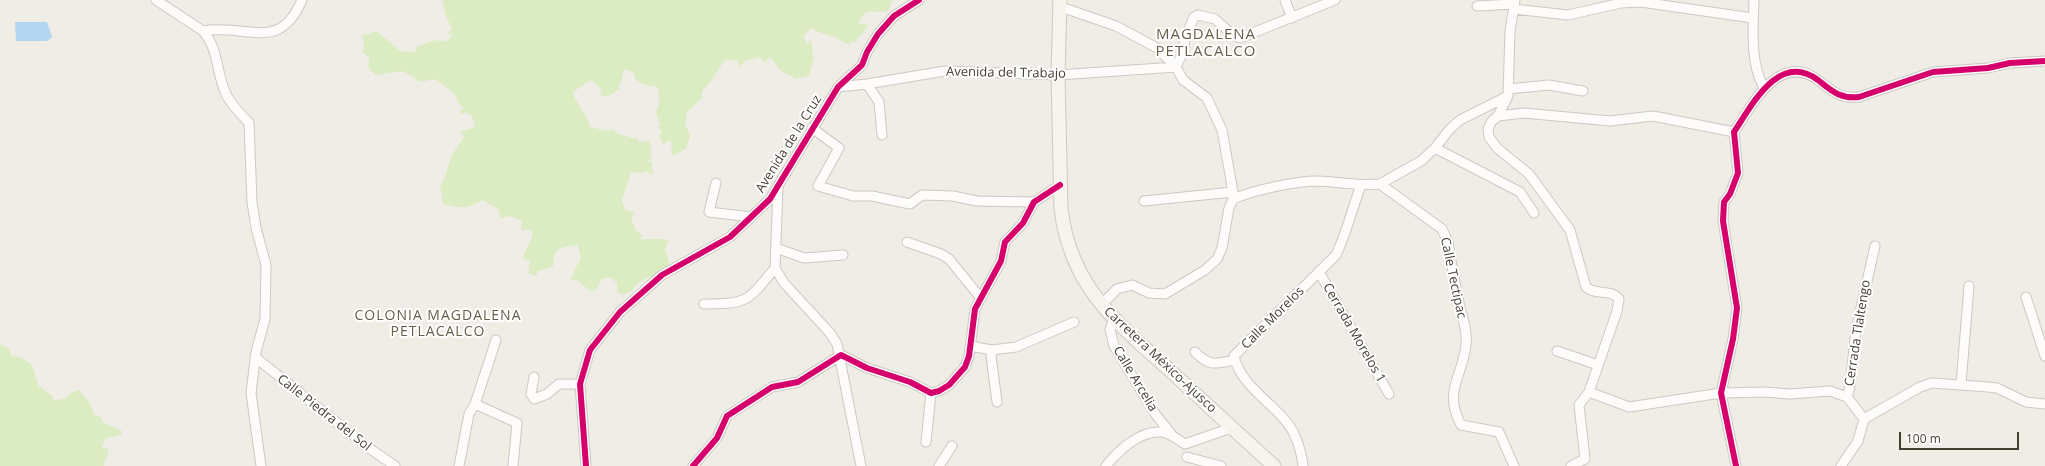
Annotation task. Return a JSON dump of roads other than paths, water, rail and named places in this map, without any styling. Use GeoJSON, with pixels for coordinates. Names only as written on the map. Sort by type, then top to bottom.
{"type":"FeatureCollection","features":[{"type":"Feature","properties":{"kind":"main road","name":"Carretera México-Ajusco"},"geometry":{"type":"LineString","coordinates":[[1060,3],[1058,75],[1060,185],[1064,228],[1068,245],[1087,284],[1101,305],[1114,320],[1274,466]]}},
{"type":"Feature","properties":{"kind":"street"},"geometry":{"type":"LineString","coordinates":[[156,0],[202,31],[208,37],[215,54],[226,93],[234,106],[249,123],[252,202],[256,228],[266,266],[265,318],[256,357],[251,394],[261,466]]}},
{"type":"Feature","properties":{"kind":"street"},"geometry":{"type":"LineString","coordinates":[[202,31],[215,29],[273,32],[287,24],[302,0]]}},
{"type":"Feature","properties":{"kind":"street","name":"Avenida de la Cruz"},"geometry":{"type":"LineString","coordinates":[[586,466],[580,384],[590,350],[620,312],[662,275],[730,237],[770,199],[838,86],[862,66],[867,52],[878,34],[894,16],[919,0]]}},
{"type":"Feature","properties":{"kind":"street"},"geometry":{"type":"LineString","coordinates":[[1285,0],[1292,18]]}},
{"type":"Feature","properties":{"kind":"street"},"geometry":{"type":"LineString","coordinates":[[1176,67],[1183,52],[1185,39],[1194,17],[1198,15],[1215,19],[1233,35],[1240,38],[1335,0]]}},
{"type":"Feature","properties":{"kind":"street"},"geometry":{"type":"LineString","coordinates":[[1754,0],[1753,18],[1756,64],[1758,77],[1764,88]]}},
{"type":"Feature","properties":{"kind":"street"},"geometry":{"type":"LineString","coordinates":[[1477,6],[1514,4],[1568,15],[1621,3],[1642,2],[1753,18]]}},
{"type":"Feature","properties":{"kind":"street"},"geometry":{"type":"LineString","coordinates":[[1060,3],[1116,26],[1157,48],[1176,67],[1183,80],[1207,98],[1216,114],[1222,130],[1233,196],[1229,208],[1222,248],[1217,259],[1205,270],[1165,294],[1149,293],[1132,285],[1117,289],[1101,305]]}},
{"type":"Feature","properties":{"kind":"street"},"geometry":{"type":"LineString","coordinates":[[1514,4],[1510,31],[1508,92],[1498,116],[1492,121],[1488,129],[1489,137],[1498,148],[1529,174],[1570,230],[1584,284],[1589,290],[1611,293],[1619,299],[1618,311],[1588,392],[1579,405],[1585,459],[1574,465]]}},
{"type":"Feature","properties":{"kind":"street"},"geometry":{"type":"LineString","coordinates":[[1736,466],[1722,393],[1733,339],[1737,308],[1723,221],[1724,202],[1730,194],[1738,173],[1734,132],[1764,88],[1782,74],[1799,72],[1811,76],[1834,94],[1852,98],[1933,72],[1988,68],[2010,63],[2045,62]]}},
{"type":"Feature","properties":{"kind":"street","name":"Avenida del Trabajo"},"geometry":{"type":"LineString","coordinates":[[838,86],[867,84],[945,71],[1058,75],[1176,67]]}},
{"type":"Feature","properties":{"kind":"street"},"geometry":{"type":"LineString","coordinates":[[867,84],[879,102],[882,135]]}},
{"type":"Feature","properties":{"kind":"street"},"geometry":{"type":"LineString","coordinates":[[1144,201],[1233,196],[1257,190],[1317,181],[1361,186],[1380,184],[1421,161],[1460,120],[1508,92],[1549,85],[1583,91]]}},
{"type":"Feature","properties":{"kind":"street"},"geometry":{"type":"LineString","coordinates":[[1498,116],[1524,113],[1610,121],[1653,116],[1734,132]]}},
{"type":"Feature","properties":{"kind":"street"},"geometry":{"type":"LineString","coordinates":[[812,128],[839,148],[818,186],[853,196],[872,196],[910,204],[922,195],[953,196],[977,201],[1034,202]]}},
{"type":"Feature","properties":{"kind":"street"},"geometry":{"type":"LineString","coordinates":[[1435,148],[1520,192],[1534,214]]}},
{"type":"Feature","properties":{"kind":"street"},"geometry":{"type":"LineString","coordinates":[[716,183],[709,212],[750,217]]}},
{"type":"Feature","properties":{"kind":"street","name":"Calle Tectipac"},"geometry":{"type":"LineString","coordinates":[[1380,184],[1442,230],[1446,236],[1466,344],[1463,362],[1453,391],[1454,410],[1461,425],[1499,432],[1514,466]]}},
{"type":"Feature","properties":{"kind":"street"},"geometry":{"type":"LineString","coordinates":[[841,355],[867,368],[910,382],[931,393],[939,391],[957,377],[965,367],[970,346],[975,309],[980,297],[1001,261],[1005,242],[1023,223],[1034,202],[1060,185]]}},
{"type":"Feature","properties":{"kind":"street","name":"Calle Morelos"},"geometry":{"type":"LineString","coordinates":[[1303,466],[1295,435],[1284,420],[1257,393],[1236,366],[1234,356],[1336,255],[1346,234],[1350,212],[1361,186]]}},
{"type":"Feature","properties":{"kind":"street","name":"Avenida de la Cruz"},"geometry":{"type":"LineString","coordinates":[[775,268],[778,187]]}},
{"type":"Feature","properties":{"kind":"street"},"geometry":{"type":"LineString","coordinates":[[907,242],[949,258],[980,297]]}},
{"type":"Feature","properties":{"kind":"street","name":"Cerrada Tlaltengo"},"geometry":{"type":"LineString","coordinates":[[1847,397],[1850,386],[1856,330],[1875,246]]}},
{"type":"Feature","properties":{"kind":"street"},"geometry":{"type":"LineString","coordinates":[[776,248],[804,258],[843,255]]}},
{"type":"Feature","properties":{"kind":"street"},"geometry":{"type":"LineString","coordinates":[[704,304],[734,304],[744,300],[752,295],[775,268],[784,283],[830,333],[837,344],[841,355],[861,466]]}},
{"type":"Feature","properties":{"kind":"street","name":"Cerrada Morelos 1"},"geometry":{"type":"LineString","coordinates":[[1319,272],[1389,394]]}},
{"type":"Feature","properties":{"kind":"street"},"geometry":{"type":"LineString","coordinates":[[1961,384],[1969,286]]}},
{"type":"Feature","properties":{"kind":"street"},"geometry":{"type":"LineString","coordinates":[[2026,297],[2045,356]]}},
{"type":"Feature","properties":{"kind":"street","name":"Calle Arcelia"},"geometry":{"type":"LineString","coordinates":[[1114,320],[1110,330],[1114,346],[1156,415],[1172,435],[1185,444]]}},
{"type":"Feature","properties":{"kind":"street"},"geometry":{"type":"LineString","coordinates":[[970,346],[992,350],[1016,347],[1074,322]]}},
{"type":"Feature","properties":{"kind":"street"},"geometry":{"type":"LineString","coordinates":[[459,466],[469,414],[475,404],[496,340]]}},
{"type":"Feature","properties":{"kind":"street"},"geometry":{"type":"LineString","coordinates":[[992,350],[991,356],[997,402]]}},
{"type":"Feature","properties":{"kind":"street"},"geometry":{"type":"LineString","coordinates":[[1557,351],[1598,365]]}},
{"type":"Feature","properties":{"kind":"street"},"geometry":{"type":"LineString","coordinates":[[1195,352],[1204,361],[1212,365],[1235,360]]}},
{"type":"Feature","properties":{"kind":"street"},"geometry":{"type":"LineString","coordinates":[[693,466],[717,438],[727,416],[772,387],[798,382],[841,355]]}},
{"type":"Feature","properties":{"kind":"street","name":"Calle Piedra del Sol"},"geometry":{"type":"LineString","coordinates":[[256,357],[360,442],[395,466]]}},
{"type":"Feature","properties":{"kind":"street"},"geometry":{"type":"LineString","coordinates":[[534,377],[531,394],[534,399],[547,394],[559,384],[580,384]]}},
{"type":"Feature","properties":{"kind":"street"},"geometry":{"type":"LineString","coordinates":[[1841,466],[1858,441],[1864,419],[1920,387],[1932,383],[1961,384],[1997,388],[2026,402],[2045,404]]}},
{"type":"Feature","properties":{"kind":"street"},"geometry":{"type":"LineString","coordinates":[[1588,392],[1629,407],[1722,393],[1765,392],[1790,394],[1830,391],[1847,397],[1864,419]]}},
{"type":"Feature","properties":{"kind":"street"},"geometry":{"type":"LineString","coordinates":[[926,442],[931,393]]}},
{"type":"Feature","properties":{"kind":"street"},"geometry":{"type":"LineString","coordinates":[[475,404],[517,423],[513,466]]}},
{"type":"Feature","properties":{"kind":"street"},"geometry":{"type":"LineString","coordinates":[[1221,466],[1188,462],[1185,444],[1232,428]]}},
{"type":"Feature","properties":{"kind":"street","name":"Calle Arcelia"},"geometry":{"type":"LineString","coordinates":[[1106,466],[1113,457],[1138,438],[1149,433],[1160,432],[1172,435]]}},
{"type":"Feature","properties":{"kind":"street"},"geometry":{"type":"LineString","coordinates":[[939,466],[952,446]]}},
{"type":"Feature","properties":{"kind":"water"},"geometry":{"type":"Polygon","coordinates":[[[15,22],[47,22],[52,37],[47,41],[16,41],[15,22]]]}},
{"type":"Feature","properties":{"kind":"district","name":"MAGDALENA PETLACALCO"},"geometry":{"type":"Point","coordinates":[1206,44]}},
{"type":"Feature","properties":{"kind":"district","name":"COLONIA MAGDALENA PETLACALCO"},"geometry":{"type":"Point","coordinates":[438,324]}}]}
